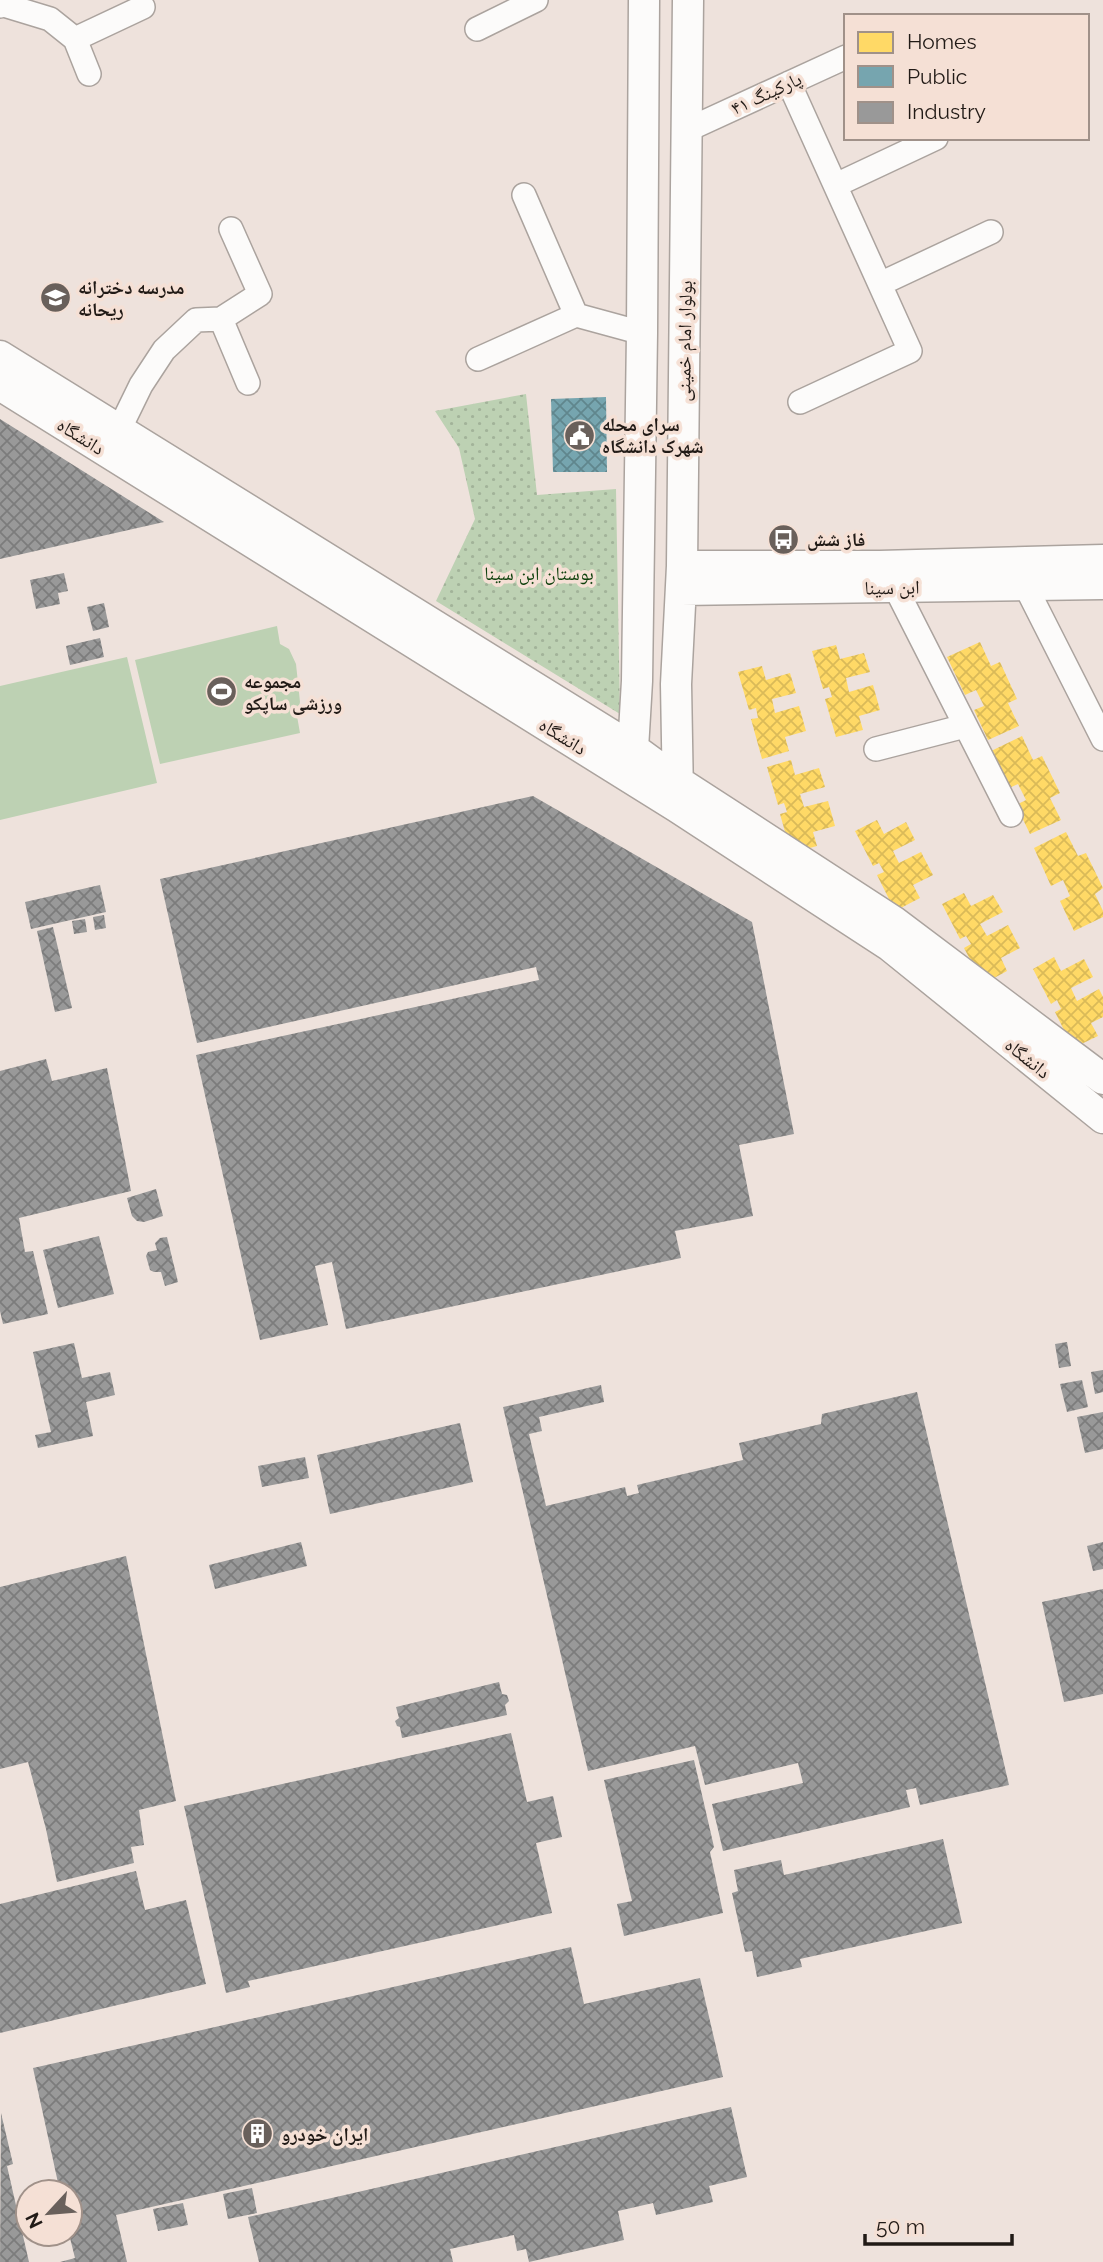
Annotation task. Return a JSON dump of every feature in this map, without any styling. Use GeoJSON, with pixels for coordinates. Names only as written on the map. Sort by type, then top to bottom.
{"type":"FeatureCollection","features":[{"type":"Feature","properties":{"kind":"street"},"geometry":{"type":"LineString","coordinates":[[477,30],[536,0]]}},
{"type":"Feature","properties":{"kind":"street"},"geometry":{"type":"LineString","coordinates":[[631,778],[634,749],[642,333],[643,0]]}},
{"type":"Feature","properties":{"kind":"street","name":"بولوار امام خمینی"},"geometry":{"type":"LineString","coordinates":[[678,795],[676,684],[682,578],[688,0]]}},
{"type":"Feature","properties":{"kind":"street"},"geometry":{"type":"LineString","coordinates":[[6,4],[50,19],[75,39],[89,74]]}},
{"type":"Feature","properties":{"kind":"street"},"geometry":{"type":"LineString","coordinates":[[75,39],[143,7]]}},
{"type":"Feature","properties":{"kind":"street","name":"پارکینگ ۴۱"},"geometry":{"type":"LineString","coordinates":[[687,130],[844,58]]}},
{"type":"Feature","properties":{"kind":"street"},"geometry":{"type":"LineString","coordinates":[[789,83],[911,351],[800,402]]}},
{"type":"Feature","properties":{"kind":"street"},"geometry":{"type":"LineString","coordinates":[[836,186],[932,140]]}},
{"type":"Feature","properties":{"kind":"street"},"geometry":{"type":"LineString","coordinates":[[524,195],[576,315]]}},
{"type":"Feature","properties":{"kind":"street"},"geometry":{"type":"LineString","coordinates":[[119,430],[141,384],[164,350],[196,320],[221,319],[260,294],[231,229]]}},
{"type":"Feature","properties":{"kind":"street"},"geometry":{"type":"LineString","coordinates":[[880,284],[991,232]]}},
{"type":"Feature","properties":{"kind":"street"},"geometry":{"type":"LineString","coordinates":[[478,359],[576,315],[642,333]]}},
{"type":"Feature","properties":{"kind":"street"},"geometry":{"type":"LineString","coordinates":[[221,319],[248,383]]}},
{"type":"Feature","properties":{"kind":"street","name":"دانشگاه"},"geometry":{"type":"LineString","coordinates":[[0,356],[634,749],[678,795],[890,946],[1103,1118]]}},
{"type":"Feature","properties":{"kind":"street","name":"دانشگاه"},"geometry":{"type":"LineString","coordinates":[[0,385],[631,778],[678,795],[893,921],[1103,1079]]}},
{"type":"Feature","properties":{"kind":"street","name":"ابن سینا"},"geometry":{"type":"LineString","coordinates":[[682,578],[880,566],[1103,560]]}},
{"type":"Feature","properties":{"kind":"street","name":"ابن سینا"},"geometry":{"type":"LineString","coordinates":[[682,578],[895,587],[1103,584]]}},
{"type":"Feature","properties":{"kind":"street"},"geometry":{"type":"LineString","coordinates":[[1025,585],[1103,739]]}},
{"type":"Feature","properties":{"kind":"street"},"geometry":{"type":"LineString","coordinates":[[895,587],[1011,815]]}},
{"type":"Feature","properties":{"kind":"street"},"geometry":{"type":"LineString","coordinates":[[876,749],[965,726]]}},
{"type":"Feature","properties":{"kind":"green space","name":"بوستان ابن سینا"},"geometry":{"type":"Polygon","coordinates":[[[526,394],[537,495],[616,489],[620,714],[436,601],[475,519],[459,448],[435,411],[526,394]]]}},
{"type":"Feature","properties":{"kind":"green space","name":"مجموعه ورزشی ساپکو"},"geometry":{"type":"Polygon","coordinates":[[[277,626],[280,644],[289,649],[296,664],[300,733],[160,764],[135,660],[277,626]]]}},
{"type":"Feature","properties":{"kind":"green space"},"geometry":{"type":"Polygon","coordinates":[[[127,657],[157,783],[0,820],[0,686],[127,657]]]}},
{"type":"Feature","properties":{"kind":"building: Homes"},"geometry":{"type":"Polygon","coordinates":[[[980,642],[991,666],[1000,662],[1017,699],[1008,703],[1019,726],[988,740],[974,710],[984,706],[976,690],[965,695],[947,657],[980,642]]]}},
{"type":"Feature","properties":{"kind":"building: Homes"},"geometry":{"type":"Polygon","coordinates":[[[836,645],[840,659],[864,653],[870,672],[846,678],[849,692],[873,685],[880,710],[859,716],[863,730],[836,737],[825,699],[832,697],[829,687],[823,689],[812,651],[836,645]]]}},
{"type":"Feature","properties":{"kind":"building: Homes"},"geometry":{"type":"Polygon","coordinates":[[[762,666],[766,680],[790,673],[796,693],[772,699],[775,713],[799,706],[806,731],[785,737],[789,751],[762,759],[751,719],[758,718],[756,708],[749,710],[738,672],[762,666]]]}},
{"type":"Feature","properties":{"kind":"building: Homes"},"geometry":{"type":"Polygon","coordinates":[[[1022,736],[1033,760],[1042,756],[1060,793],[1050,798],[1061,820],[1030,834],[1016,805],[1026,800],[1018,784],[1007,789],[989,752],[1022,736]]]}},
{"type":"Feature","properties":{"kind":"building: Homes"},"geometry":{"type":"Polygon","coordinates":[[[791,760],[795,775],[819,768],[825,787],[800,794],[804,807],[828,801],[835,826],[813,832],[817,846],[791,853],[780,814],[787,812],[784,803],[778,805],[767,767],[791,760]]]}},
{"type":"Feature","properties":{"kind":"building: Homes"},"geometry":{"type":"Polygon","coordinates":[[[877,820],[884,834],[906,822],[915,840],[893,851],[899,863],[921,852],[933,875],[913,885],[920,898],[895,911],[877,875],[884,872],[879,863],[873,866],[855,831],[877,820]]]}},
{"type":"Feature","properties":{"kind":"building: Homes"},"geometry":{"type":"Polygon","coordinates":[[[1066,832],[1078,856],[1086,853],[1103,888],[1095,894],[1103,917],[1074,931],[1060,901],[1070,896],[1063,880],[1051,886],[1034,848],[1066,832]]]}},
{"type":"Feature","properties":{"kind":"building: Homes"},"geometry":{"type":"Polygon","coordinates":[[[964,893],[971,906],[993,895],[1003,912],[980,924],[987,936],[1008,925],[1020,948],[1001,958],[1007,971],[983,984],[964,948],[971,944],[966,936],[960,939],[942,904],[964,893]]]}},
{"type":"Feature","properties":{"kind":"building: Homes"},"geometry":{"type":"Polygon","coordinates":[[[1054,957],[1061,971],[1084,959],[1093,977],[1071,988],[1077,1001],[1099,989],[1103,997],[1103,1017],[1091,1023],[1098,1036],[1073,1048],[1055,1012],[1061,1009],[1057,1000],[1051,1004],[1033,969],[1054,957]]]}},
{"type":"Feature","properties":{"kind":"building: Public","name":"سرای محله شهرک دانشگاه"},"geometry":{"type":"Polygon","coordinates":[[[606,397],[607,472],[553,472],[551,399],[606,397]]]}},
{"type":"Feature","properties":{"kind":"building: Industry"},"geometry":{"type":"Polygon","coordinates":[[[0,419],[164,522],[0,559],[0,419]]]}},
{"type":"Feature","properties":{"kind":"building: Industry"},"geometry":{"type":"Polygon","coordinates":[[[64,573],[68,591],[58,593],[60,604],[36,609],[30,580],[64,573]]]}},
{"type":"Feature","properties":{"kind":"building: Industry"},"geometry":{"type":"Polygon","coordinates":[[[104,603],[109,627],[93,631],[87,607],[104,603]]]}},
{"type":"Feature","properties":{"kind":"building: Industry"},"geometry":{"type":"Polygon","coordinates":[[[100,638],[104,657],[70,665],[66,646],[100,638]]]}},
{"type":"Feature","properties":{"kind":"building: Industry"},"geometry":{"type":"Polygon","coordinates":[[[533,796],[752,922],[794,1134],[739,1145],[753,1216],[675,1231],[681,1258],[346,1329],[332,1262],[315,1266],[328,1325],[260,1340],[196,1055],[539,980],[536,967],[197,1043],[160,879],[533,796]]]}},
{"type":"Feature","properties":{"kind":"building: Industry"},"geometry":{"type":"Polygon","coordinates":[[[100,885],[106,912],[31,929],[25,902],[100,885]]]}},
{"type":"Feature","properties":{"kind":"building: Industry"},"geometry":{"type":"Polygon","coordinates":[[[104,915],[106,928],[95,930],[93,917],[104,915]]]}},
{"type":"Feature","properties":{"kind":"building: Industry"},"geometry":{"type":"Polygon","coordinates":[[[85,919],[87,932],[74,934],[72,921],[85,919]]]}},
{"type":"Feature","properties":{"kind":"building: Industry"},"geometry":{"type":"Polygon","coordinates":[[[53,927],[72,1008],[55,1012],[37,931],[53,927]]]}},
{"type":"Feature","properties":{"kind":"building: Industry"},"geometry":{"type":"Polygon","coordinates":[[[46,1059],[52,1081],[107,1068],[131,1191],[19,1218],[25,1252],[33,1251],[48,1314],[3,1324],[0,1311],[0,1071],[46,1059]]]}},
{"type":"Feature","properties":{"kind":"building: Industry"},"geometry":{"type":"Polygon","coordinates":[[[156,1189],[163,1216],[144,1222],[137,1221],[132,1216],[127,1198],[156,1189]]]}},
{"type":"Feature","properties":{"kind":"building: Industry"},"geometry":{"type":"Polygon","coordinates":[[[99,1236],[114,1294],[58,1308],[43,1250],[99,1236]]]}},
{"type":"Feature","properties":{"kind":"building: Industry"},"geometry":{"type":"Polygon","coordinates":[[[167,1237],[178,1282],[165,1286],[161,1272],[150,1270],[146,1256],[148,1252],[157,1250],[155,1243],[160,1238],[167,1237]]]}},
{"type":"Feature","properties":{"kind":"building: Industry"},"geometry":{"type":"Polygon","coordinates":[[[1067,1342],[1071,1366],[1059,1368],[1055,1344],[1067,1342]]]}},
{"type":"Feature","properties":{"kind":"building: Industry"},"geometry":{"type":"Polygon","coordinates":[[[74,1343],[82,1378],[110,1372],[115,1395],[86,1402],[93,1436],[38,1448],[35,1435],[51,1432],[33,1352],[74,1343]]]}},
{"type":"Feature","properties":{"kind":"building: Industry"},"geometry":{"type":"Polygon","coordinates":[[[1103,1370],[1103,1392],[1095,1394],[1091,1372],[1103,1370]]]}},
{"type":"Feature","properties":{"kind":"building: Industry"},"geometry":{"type":"Polygon","coordinates":[[[1082,1380],[1088,1407],[1067,1412],[1060,1384],[1082,1380]]]}},
{"type":"Feature","properties":{"kind":"building: Industry"},"geometry":{"type":"Polygon","coordinates":[[[601,1385],[604,1402],[539,1417],[542,1431],[529,1434],[546,1506],[625,1487],[627,1496],[639,1493],[637,1485],[743,1460],[739,1443],[821,1424],[822,1414],[917,1392],[1009,1785],[920,1805],[916,1788],[906,1790],[910,1807],[723,1851],[712,1804],[803,1783],[798,1763],[705,1785],[695,1746],[588,1771],[503,1407],[601,1385]]]}},
{"type":"Feature","properties":{"kind":"building: Industry"},"geometry":{"type":"Polygon","coordinates":[[[1103,1412],[1103,1449],[1085,1453],[1077,1417],[1103,1412]]]}},
{"type":"Feature","properties":{"kind":"building: Industry"},"geometry":{"type":"Polygon","coordinates":[[[460,1423],[473,1482],[330,1514],[317,1455],[460,1423]]]}},
{"type":"Feature","properties":{"kind":"building: Industry"},"geometry":{"type":"Polygon","coordinates":[[[305,1457],[309,1478],[262,1487],[258,1466],[305,1457]]]}},
{"type":"Feature","properties":{"kind":"building: Industry"},"geometry":{"type":"Polygon","coordinates":[[[301,1542],[307,1566],[215,1589],[209,1565],[301,1542]]]}},
{"type":"Feature","properties":{"kind":"building: Industry"},"geometry":{"type":"Polygon","coordinates":[[[1103,1542],[1103,1569],[1093,1571],[1087,1546],[1103,1542]]]}},
{"type":"Feature","properties":{"kind":"building: Industry"},"geometry":{"type":"Polygon","coordinates":[[[126,1556],[176,1801],[139,1810],[144,1845],[131,1847],[134,1863],[57,1882],[28,1762],[0,1769],[0,1587],[126,1556]]]}},
{"type":"Feature","properties":{"kind":"building: Industry"},"geometry":{"type":"Polygon","coordinates":[[[1103,1589],[1103,1694],[1064,1702],[1042,1602],[1103,1589]]]}},
{"type":"Feature","properties":{"kind":"building: Industry"},"geometry":{"type":"Polygon","coordinates":[[[499,1682],[502,1694],[507,1695],[509,1701],[505,1705],[507,1715],[402,1738],[400,1727],[395,1721],[399,1718],[396,1707],[499,1682]]]}},
{"type":"Feature","properties":{"kind":"building: Industry"},"geometry":{"type":"Polygon","coordinates":[[[511,1733],[527,1802],[553,1796],[562,1837],[536,1843],[552,1913],[248,1981],[250,1987],[226,1993],[184,1806],[511,1733]]]}},
{"type":"Feature","properties":{"kind":"building: Industry"},"geometry":{"type":"Polygon","coordinates":[[[694,1760],[714,1847],[710,1852],[723,1913],[624,1936],[617,1904],[632,1901],[604,1780],[694,1760]]]}},
{"type":"Feature","properties":{"kind":"building: Industry"},"geometry":{"type":"Polygon","coordinates":[[[943,1839],[962,1923],[800,1959],[802,1967],[757,1977],[752,1951],[745,1952],[732,1893],[738,1891],[734,1870],[781,1860],[784,1875],[943,1839]]]}},
{"type":"Feature","properties":{"kind":"building: Industry"},"geometry":{"type":"Polygon","coordinates":[[[136,1871],[145,1910],[186,1900],[206,1984],[0,2033],[0,1904],[136,1871]]]}},
{"type":"Feature","properties":{"kind":"building: Industry","name":"ایران خودرو"},"geometry":{"type":"Polygon","coordinates":[[[571,1947],[584,2004],[700,1978],[723,2077],[116,2215],[127,2262],[60,2262],[75,2258],[72,2248],[84,2248],[84,2178],[57,2178],[33,2068],[571,1947]]]}},
{"type":"Feature","properties":{"kind":"building: Industry"},"geometry":{"type":"Polygon","coordinates":[[[731,2107],[747,2177],[709,2186],[713,2202],[656,2215],[653,2203],[618,2211],[624,2240],[529,2262],[526,2249],[517,2251],[514,2235],[450,2249],[453,2262],[259,2262],[248,2217],[731,2107]]]}},
{"type":"Feature","properties":{"kind":"building: Industry"},"geometry":{"type":"Polygon","coordinates":[[[1,2113],[13,2164],[7,2166],[14,2197],[14,2248],[26,2248],[29,2262],[0,2262],[1,2113]]]}},
{"type":"Feature","properties":{"kind":"building: Industry"},"geometry":{"type":"Polygon","coordinates":[[[252,2188],[257,2213],[228,2219],[223,2194],[252,2188]]]}},
{"type":"Feature","properties":{"kind":"building: Industry"},"geometry":{"type":"Polygon","coordinates":[[[183,2203],[188,2225],[158,2231],[153,2209],[183,2203]]]}},
{"type":"Feature","properties":{"kind":"place","name":"مدرسه دخترانه ریحانه"},"geometry":{"type":"Point","coordinates":[55,298]}},
{"type":"Feature","properties":{"kind":"place","name":"سرای محله شهرک دانشگاه"},"geometry":{"type":"Point","coordinates":[579,435]}},
{"type":"Feature","properties":{"kind":"place","name":"فاز شش"},"geometry":{"type":"Point","coordinates":[784,539]}},
{"type":"Feature","properties":{"kind":"place","name":"مجموعه ورزشی ساپکو"},"geometry":{"type":"Point","coordinates":[221,692]}},
{"type":"Feature","properties":{"kind":"place","name":"ایران خودرو"},"geometry":{"type":"Point","coordinates":[258,2134]}}]}
